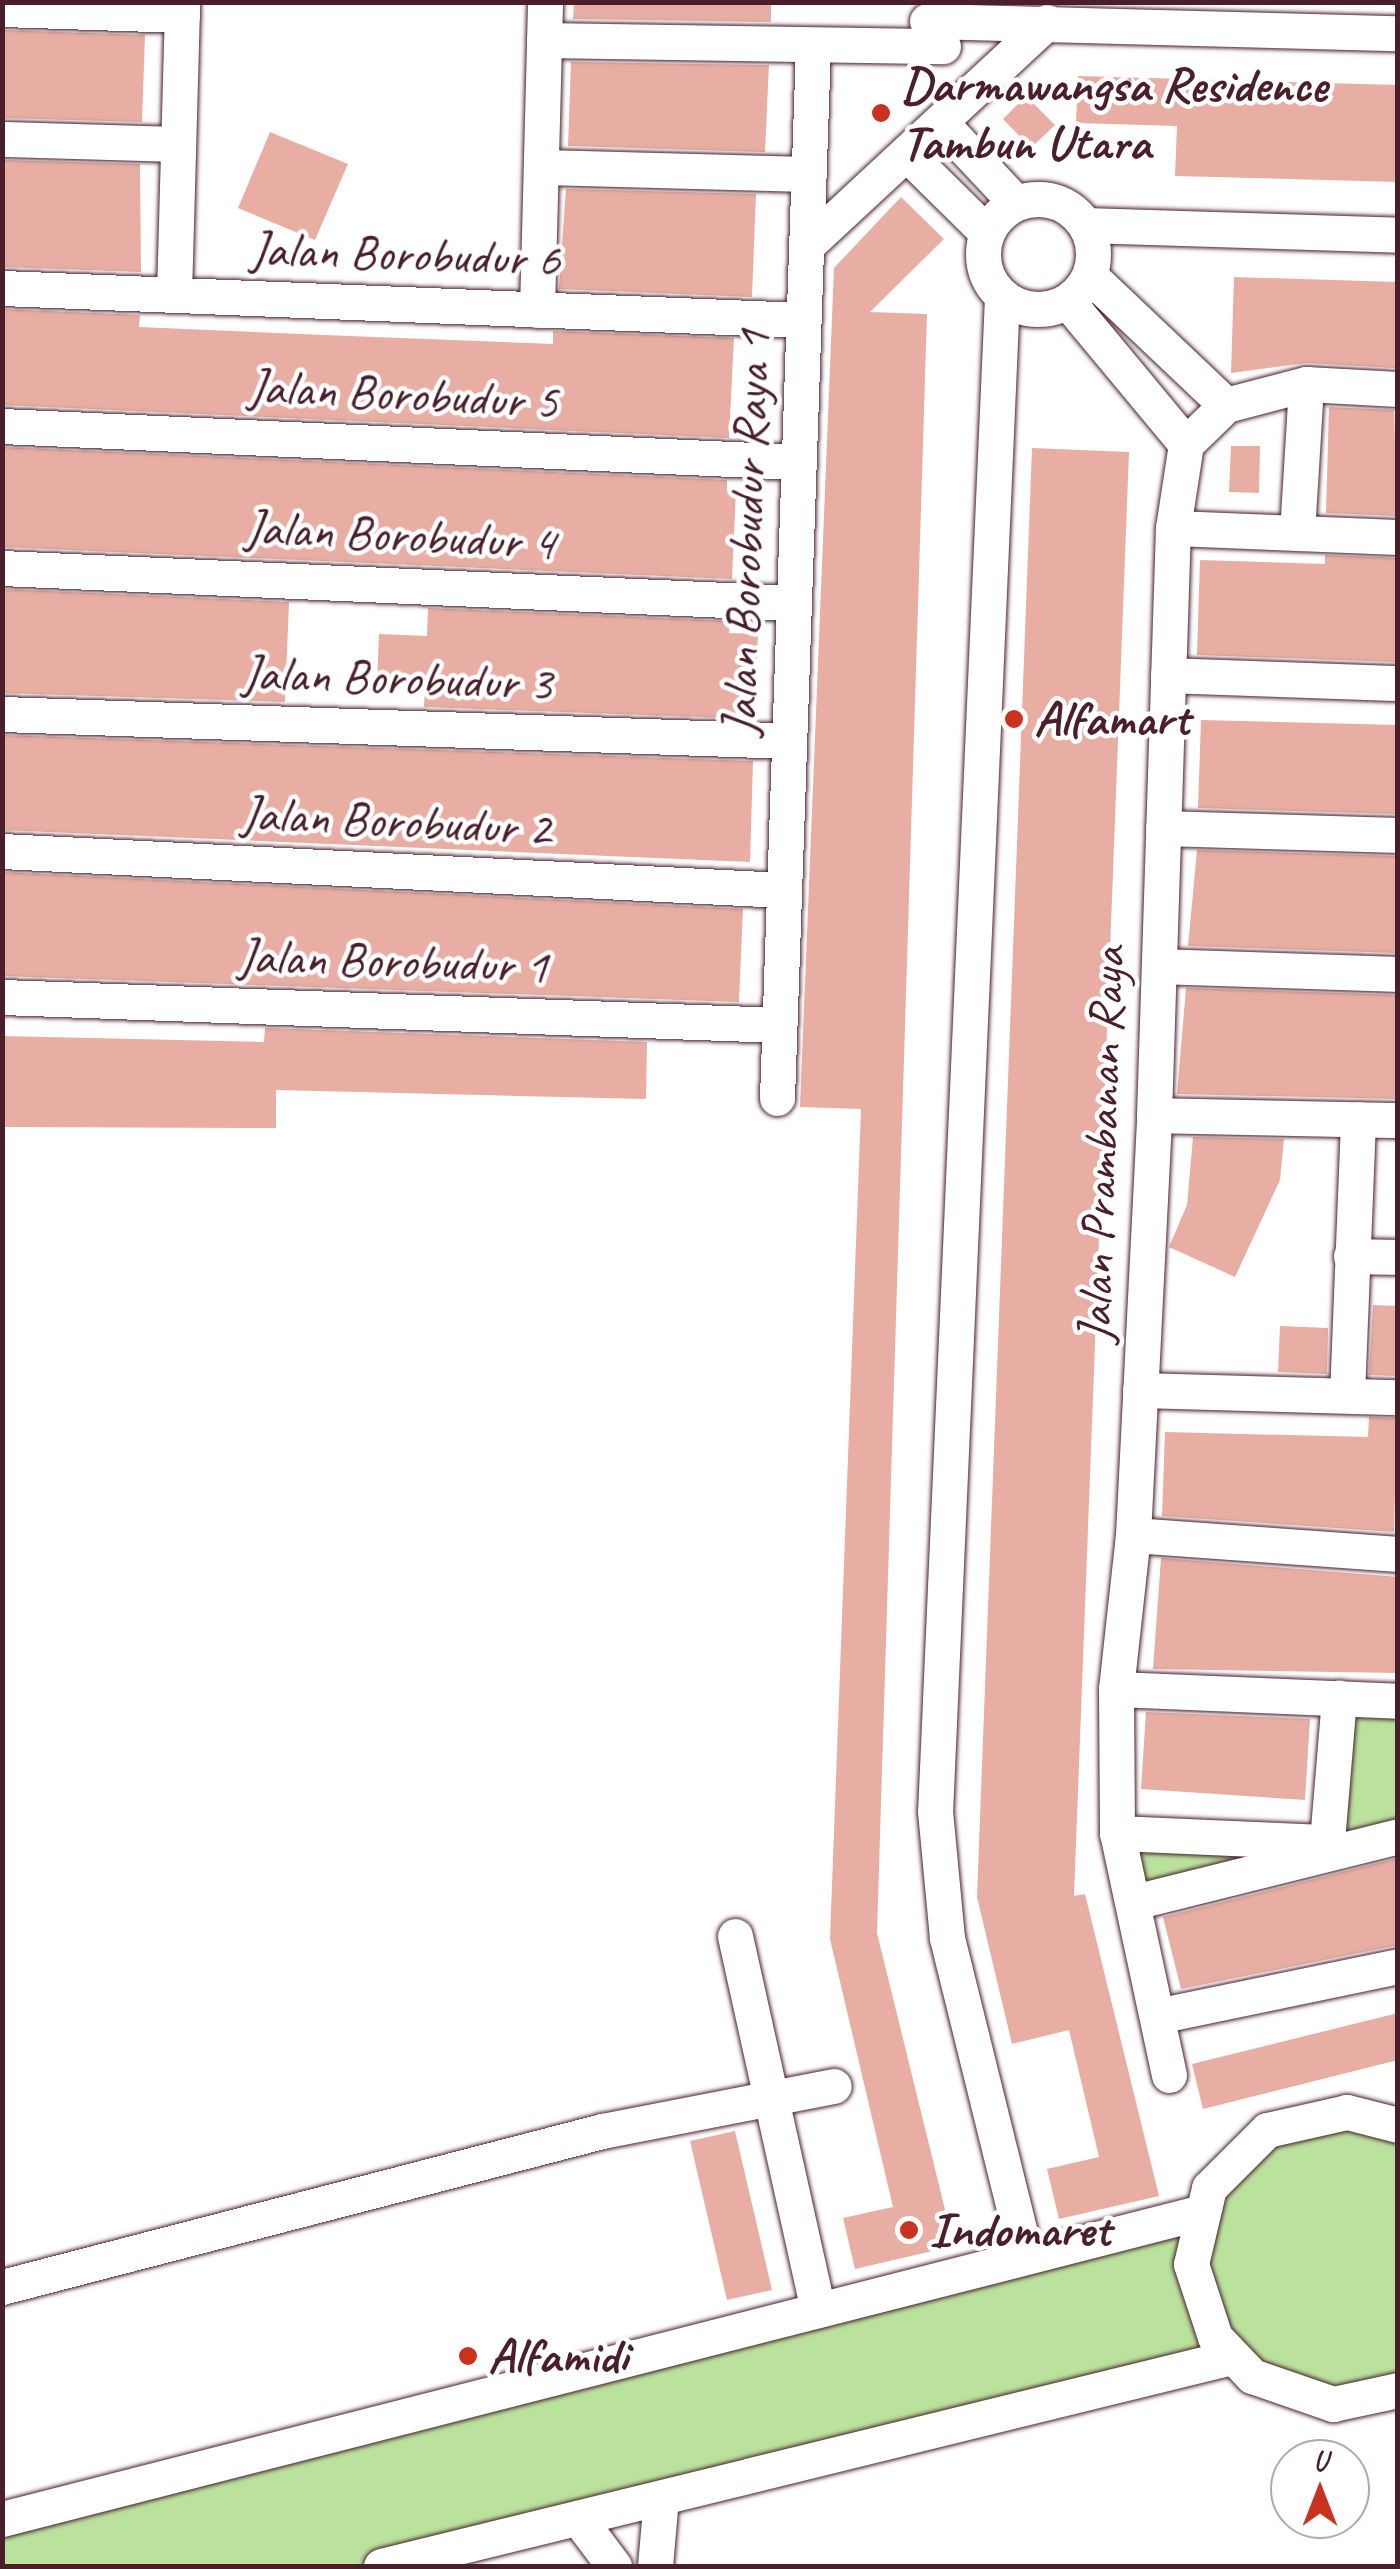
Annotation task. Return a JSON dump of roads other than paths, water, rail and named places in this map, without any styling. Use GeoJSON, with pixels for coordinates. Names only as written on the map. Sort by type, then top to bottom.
{"type":"FeatureCollection","features":[{"type":"Feature","properties":{"kind":"street"},"geometry":{"type":"LineString","coordinates":[[537,310],[545,2]]}},
{"type":"Feature","properties":{"kind":"street"},"geometry":{"type":"LineString","coordinates":[[2,9],[182,9],[174,295]]}},
{"type":"Feature","properties":{"kind":"street"},"geometry":{"type":"LineString","coordinates":[[544,40],[814,46],[932,23],[1047,22],[1398,32]]}},
{"type":"Feature","properties":{"kind":"street"},"geometry":{"type":"LineString","coordinates":[[806,246],[1047,22]]}},
{"type":"Feature","properties":{"kind":"street"},"geometry":{"type":"LineString","coordinates":[[932,23],[973,94]]}},
{"type":"Feature","properties":{"kind":"street","name":"Jalan Borobudur Raya 1"},"geometry":{"type":"LineString","coordinates":[[776,1098],[814,46]]}},
{"type":"Feature","properties":{"kind":"street"},"geometry":{"type":"LineString","coordinates":[[942,123],[1016,203],[1063,204],[1086,225],[1398,235]]}},
{"type":"Feature","properties":{"kind":"street"},"geometry":{"type":"LineString","coordinates":[[2,139],[178,144]]}},
{"type":"Feature","properties":{"kind":"street"},"geometry":{"type":"LineString","coordinates":[[908,155],[987,234]]}},
{"type":"Feature","properties":{"kind":"street"},"geometry":{"type":"LineString","coordinates":[[541,167],[809,174]]}},
{"type":"Feature","properties":{"kind":"street"},"geometry":{"type":"LineString","coordinates":[[1016,203],[987,234],[984,268],[1002,297],[936,1811],[947,1938],[1025,2254]]}},
{"type":"Feature","properties":{"kind":"street"},"geometry":{"type":"LineString","coordinates":[[1086,225],[1079,289],[1131,379],[1186,444],[1226,405],[1306,384],[1398,389]]}},
{"type":"Feature","properties":{"kind":"street","name":"Jalan Borobudur 6"},"geometry":{"type":"LineString","coordinates":[[2,288],[803,320]]}},
{"type":"Feature","properties":{"kind":"street"},"geometry":{"type":"LineString","coordinates":[[1002,297],[1034,310],[1079,289]]}},
{"type":"Feature","properties":{"kind":"street"},"geometry":{"type":"LineString","coordinates":[[1079,289],[1163,350],[1226,405]]}},
{"type":"Feature","properties":{"kind":"street"},"geometry":{"type":"LineString","coordinates":[[1297,533],[1306,384]]}},
{"type":"Feature","properties":{"kind":"street","name":"Jalan Borobudur 5"},"geometry":{"type":"LineString","coordinates":[[2,426],[798,462]]}},
{"type":"Feature","properties":{"kind":"street","name":"Jalan Prambanan Raya"},"geometry":{"type":"LineString","coordinates":[[1169,2075],[1117,1834],[1116,1689],[1133,1535],[1154,1114],[1173,528],[1186,444]]}},
{"type":"Feature","properties":{"kind":"street"},"geometry":{"type":"LineString","coordinates":[[1173,528],[1398,537]]}},
{"type":"Feature","properties":{"kind":"street","name":"Jalan Borobudur 4"},"geometry":{"type":"LineString","coordinates":[[2,568],[794,603]]}},
{"type":"Feature","properties":{"kind":"street"},"geometry":{"type":"LineString","coordinates":[[1168,674],[1398,683]]}},
{"type":"Feature","properties":{"kind":"street","name":"Jalan Borobudur 3"},"geometry":{"type":"LineString","coordinates":[[2,714],[789,741]]}},
{"type":"Feature","properties":{"kind":"street"},"geometry":{"type":"LineString","coordinates":[[1163,828],[1398,835]]}},
{"type":"Feature","properties":{"kind":"street","name":"Jalan Borobudur 2"},"geometry":{"type":"LineString","coordinates":[[2,851],[784,890]]}},
{"type":"Feature","properties":{"kind":"street"},"geometry":{"type":"LineString","coordinates":[[1158,966],[1398,974]]}},
{"type":"Feature","properties":{"kind":"street","name":"Jalan Borobudur 1"},"geometry":{"type":"LineString","coordinates":[[2,997],[779,1025]]}},
{"type":"Feature","properties":{"kind":"street"},"geometry":{"type":"LineString","coordinates":[[1154,1114],[1398,1120]]}},
{"type":"Feature","properties":{"kind":"street"},"geometry":{"type":"LineString","coordinates":[[1347,1395],[1358,1119]]}},
{"type":"Feature","properties":{"kind":"street"},"geometry":{"type":"LineString","coordinates":[[1352,1256],[1398,1257]]}},
{"type":"Feature","properties":{"kind":"street"},"geometry":{"type":"LineString","coordinates":[[1140,1390],[1398,1397]]}},
{"type":"Feature","properties":{"kind":"street"},"geometry":{"type":"LineString","coordinates":[[1133,1535],[1398,1554]]}},
{"type":"Feature","properties":{"kind":"street"},"geometry":{"type":"LineString","coordinates":[[1116,1689],[1398,1701]]}},
{"type":"Feature","properties":{"kind":"street"},"geometry":{"type":"LineString","coordinates":[[1326,1847],[1339,1698]]}},
{"type":"Feature","properties":{"kind":"street"},"geometry":{"type":"LineString","coordinates":[[1117,1834],[1326,1847]]}},
{"type":"Feature","properties":{"kind":"street"},"geometry":{"type":"LineString","coordinates":[[1134,1902],[1326,1847],[1398,1836]]}},
{"type":"Feature","properties":{"kind":"street"},"geometry":{"type":"LineString","coordinates":[[735,1936],[818,2310]]}},
{"type":"Feature","properties":{"kind":"street"},"geometry":{"type":"LineString","coordinates":[[1157,2016],[1398,1966]]}},
{"type":"Feature","properties":{"kind":"street"},"geometry":{"type":"LineString","coordinates":[[2,2287],[602,2131],[834,2086]]}},
{"type":"Feature","properties":{"kind":"street"},"geometry":{"type":"LineString","coordinates":[[1398,2125],[1347,2112],[1267,2130],[1225,2165],[1198,2214],[1196,2296],[1230,2357],[1304,2400],[1362,2401],[1398,2390]]}},
{"type":"Feature","properties":{"kind":"street"},"geometry":{"type":"LineString","coordinates":[[2,2519],[1025,2254],[1198,2214]]}},
{"type":"Feature","properties":{"kind":"street"},"geometry":{"type":"LineString","coordinates":[[381,2566],[1230,2357]]}},
{"type":"Feature","properties":{"kind":"street"},"geometry":{"type":"LineString","coordinates":[[578,2518],[616,2566],[654,2562],[660,2498]]}},
{"type":"Feature","properties":{"kind":"place","name":"Darmawangsa Residence Tambun Utara"},"geometry":{"type":"Point","coordinates":[881,113]}},
{"type":"Feature","properties":{"kind":"place","name":"Alfamart"},"geometry":{"type":"Point","coordinates":[1014,719]}},
{"type":"Feature","properties":{"kind":"place","name":"Indomaret"},"geometry":{"type":"Point","coordinates":[909,2230]}},
{"type":"Feature","properties":{"kind":"place","name":"Alfamidi"},"geometry":{"type":"Point","coordinates":[468,2356]}}]}
